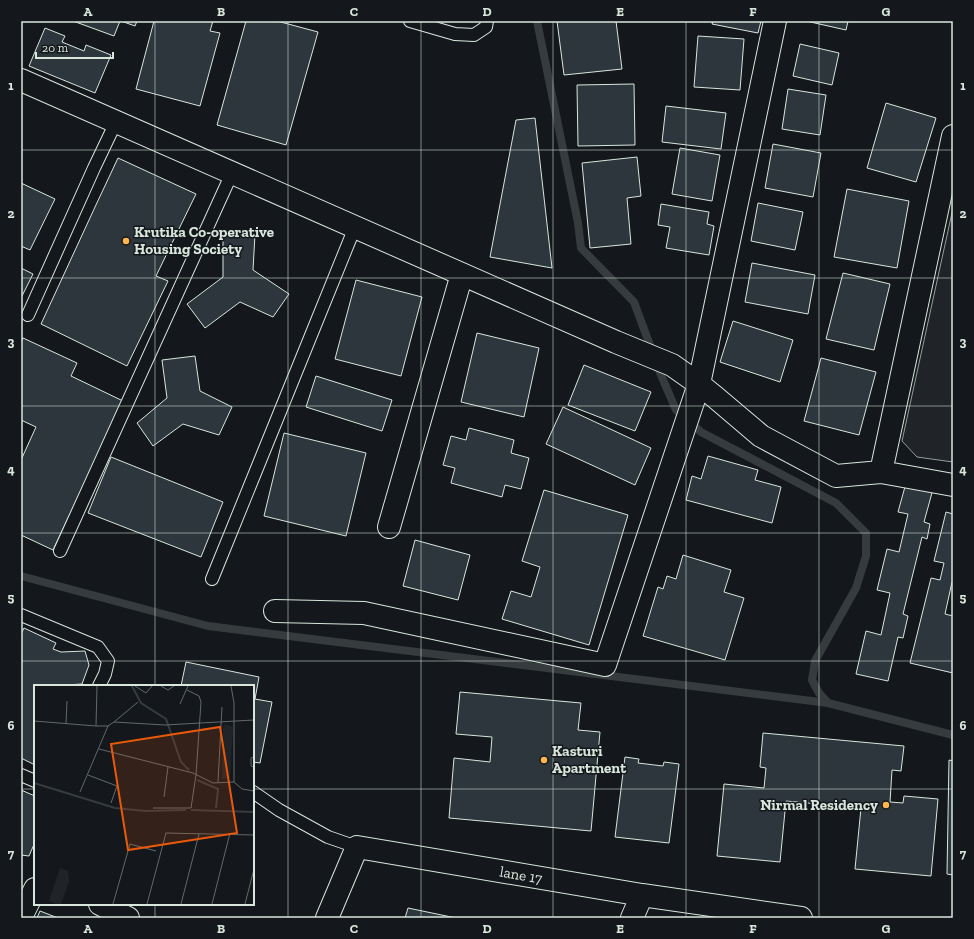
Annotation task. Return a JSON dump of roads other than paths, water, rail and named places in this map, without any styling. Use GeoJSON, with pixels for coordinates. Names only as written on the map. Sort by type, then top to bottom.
{"type":"FeatureCollection","features":[{"type":"Feature","properties":{"kind":"street"},"geometry":{"type":"LineString","coordinates":[[275,611],[364,613],[605,665],[699,384],[775,21]]}},
{"type":"Feature","properties":{"kind":"street"},"geometry":{"type":"LineString","coordinates":[[21,80],[616,342],[672,365],[699,384],[761,436],[836,476],[881,472],[953,485]]}},
{"type":"Feature","properties":{"kind":"street"},"geometry":{"type":"LineString","coordinates":[[881,472],[953,136]]}},
{"type":"Feature","properties":{"kind":"street"},"geometry":{"type":"LineString","coordinates":[[389,527],[462,274]]}},
{"type":"Feature","properties":{"kind":"street"},"geometry":{"type":"LineString","coordinates":[[327,918],[357,847]]}},
{"type":"Feature","properties":{"kind":"street","name":"lane 17"},"geometry":{"type":"LineString","coordinates":[[357,847],[642,895],[801,918]]}},
{"type":"Feature","properties":{"kind":"street"},"geometry":{"type":"LineString","coordinates":[[21,918],[34,891]]}},
{"type":"Feature","properties":{"kind":"street"},"geometry":{"type":"LineString","coordinates":[[632,918],[642,895]]}},
{"type":"Feature","properties":{"kind":"street"},"geometry":{"type":"LineString","coordinates":[[102,905],[128,918]]}},
{"type":"Feature","properties":{"kind":"lane"},"geometry":{"type":"LineString","coordinates":[[410,21],[456,34],[474,35],[486,27],[487,21]]}},
{"type":"Feature","properties":{"kind":"lane"},"geometry":{"type":"LineString","coordinates":[[28,315],[116,122]]}},
{"type":"Feature","properties":{"kind":"lane"},"geometry":{"type":"LineString","coordinates":[[60,551],[232,172]]}},
{"type":"Feature","properties":{"kind":"lane"},"geometry":{"type":"LineString","coordinates":[[212,579],[355,227]]}},
{"type":"Feature","properties":{"kind":"lane"},"geometry":{"type":"LineString","coordinates":[[21,615],[98,647],[108,661],[99,685]]}},
{"type":"Feature","properties":{"kind":"lane"},"geometry":{"type":"LineString","coordinates":[[21,775],[34,781]]}},
{"type":"Feature","properties":{"kind":"lane","name":"lane 17"},"geometry":{"type":"LineString","coordinates":[[254,793],[279,810],[328,837],[357,847]]}},
{"type":"Feature","properties":{"kind":"waterway"},"geometry":{"type":"LineString","coordinates":[[537,21],[578,223],[581,248],[634,302],[661,375],[676,410],[701,432],[836,503],[866,533],[866,556],[856,588],[815,661],[812,680],[819,693],[828,703]]}},
{"type":"Feature","properties":{"kind":"waterway"},"geometry":{"type":"LineString","coordinates":[[21,576],[208,626],[828,703],[953,735]]}},
{"type":"Feature","properties":{"kind":"place","name":"Krutika Co-operative Housing Society"},"geometry":{"type":"Point","coordinates":[126,241]}},
{"type":"Feature","properties":{"kind":"place","name":"Kasturi Apartment"},"geometry":{"type":"Point","coordinates":[544,760]}},
{"type":"Feature","properties":{"kind":"place","name":"Nirmal Residency"},"geometry":{"type":"Point","coordinates":[886,805]}}]}
